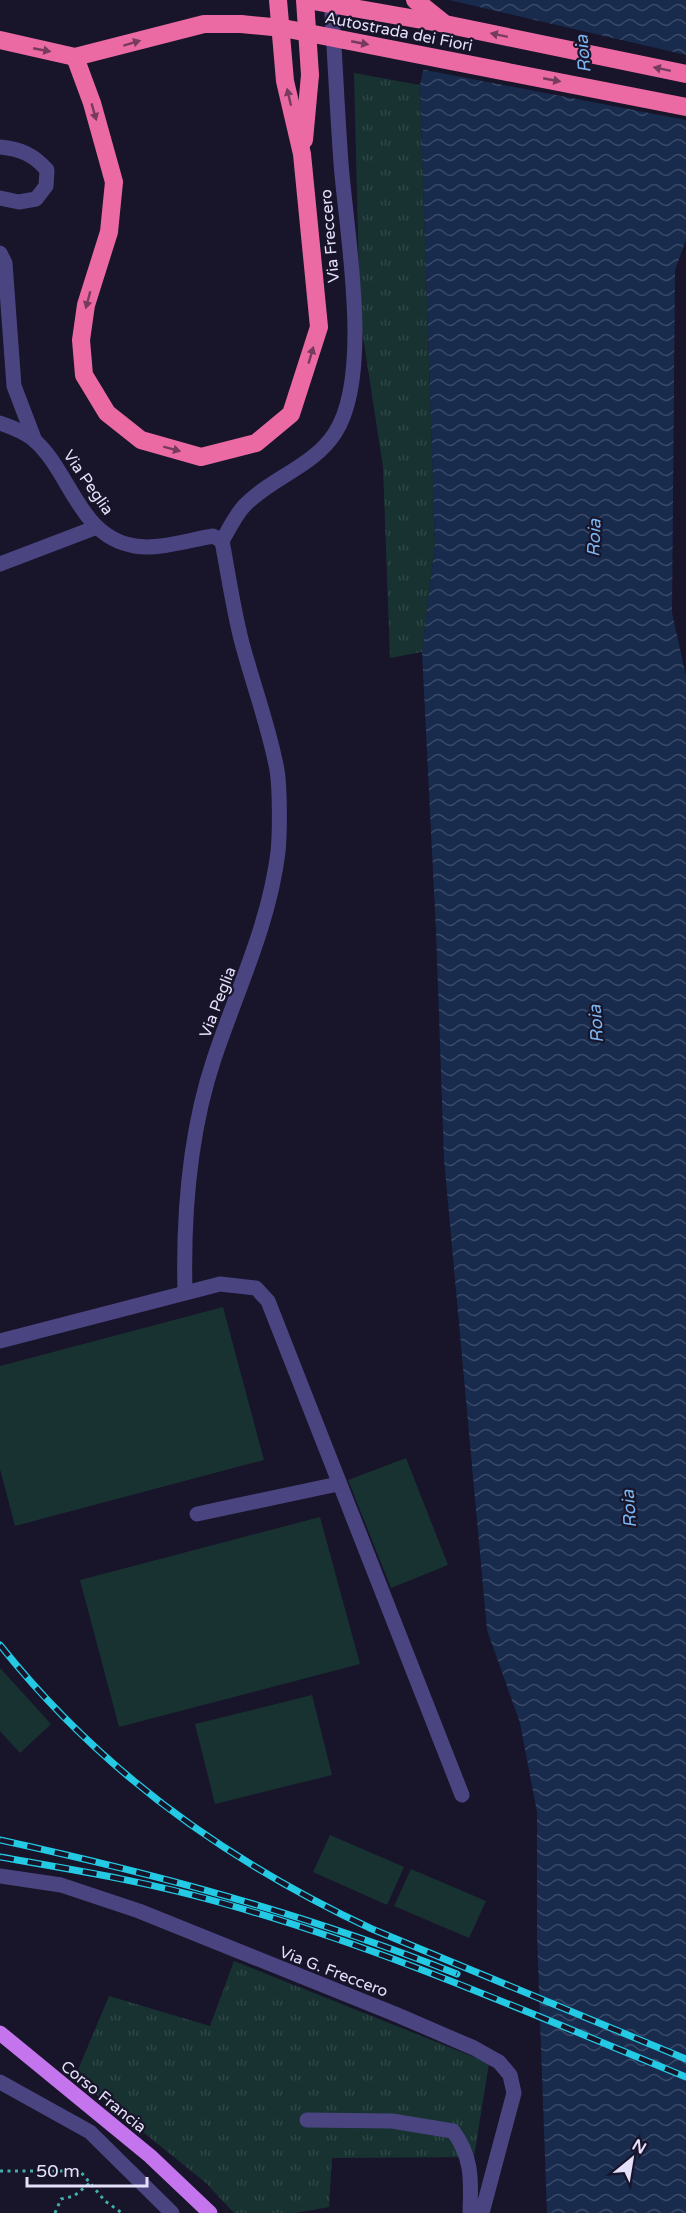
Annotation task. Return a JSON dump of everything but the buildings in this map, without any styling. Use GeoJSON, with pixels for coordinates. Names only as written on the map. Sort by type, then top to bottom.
{"type":"FeatureCollection","features":[{"type":"Feature","properties":{"kind":"highway"},"geometry":{"type":"LineString","coordinates":[[75,57],[92,103],[114,182],[109,232],[86,305],[81,340],[84,375],[107,413],[141,440],[201,457],[256,443],[291,414],[319,327],[302,154],[285,81],[278,0]]}},
{"type":"Feature","properties":{"kind":"highway"},"geometry":{"type":"LineString","coordinates":[[302,154],[310,75],[306,0]]}},
{"type":"Feature","properties":{"kind":"highway","name":"Autostrada dei Fiori"},"geometry":{"type":"LineString","coordinates":[[306,0],[444,24],[686,74]]}},
{"type":"Feature","properties":{"kind":"highway"},"geometry":{"type":"LineString","coordinates":[[415,0],[444,24]]}},
{"type":"Feature","properties":{"kind":"highway","name":"Autostrada dei Fiori"},"geometry":{"type":"LineString","coordinates":[[3,44],[75,57],[204,24],[241,24],[283,28],[686,107]]}},
{"type":"Feature","properties":{"kind":"main road","name":"Corso Francia"},"geometry":{"type":"LineString","coordinates":[[0,2033],[150,2156],[210,2213]]}},
{"type":"Feature","properties":{"kind":"street","name":"Via Freccero"},"geometry":{"type":"LineString","coordinates":[[222,541],[244,507],[270,484],[314,458],[336,432],[350,398],[354,352],[332,0]]}},
{"type":"Feature","properties":{"kind":"street"},"geometry":{"type":"LineString","coordinates":[[0,147],[19,149],[37,159],[47,170],[46,186],[36,199],[19,202],[0,198]]}},
{"type":"Feature","properties":{"kind":"street"},"geometry":{"type":"LineString","coordinates":[[0,253],[5,263],[14,386],[34,441]]}},
{"type":"Feature","properties":{"kind":"street"},"geometry":{"type":"LineString","coordinates":[[0,423],[20,429],[34,441]]}},
{"type":"Feature","properties":{"kind":"street","name":"Via Peglia"},"geometry":{"type":"LineString","coordinates":[[34,441],[50,458],[70,493],[97,527],[111,539],[136,546],[213,536],[222,541],[240,635],[277,771],[278,851],[262,925],[250,966],[213,1061],[188,1178],[184,1246],[185,1292]]}},
{"type":"Feature","properties":{"kind":"street"},"geometry":{"type":"LineString","coordinates":[[0,564],[97,527]]}},
{"type":"Feature","properties":{"kind":"street"},"geometry":{"type":"LineString","coordinates":[[0,1341],[220,1284],[241,1284],[256,1288],[268,1301],[462,1795]]}},
{"type":"Feature","properties":{"kind":"street"},"geometry":{"type":"LineString","coordinates":[[197,1514],[338,1484]]}},
{"type":"Feature","properties":{"kind":"street","name":"Via G. Freccero"},"geometry":{"type":"LineString","coordinates":[[0,1876],[61,1885],[139,1911],[395,2014],[474,2048],[498,2062],[510,2075],[514,2092],[482,2213]]}},
{"type":"Feature","properties":{"kind":"street"},"geometry":{"type":"LineString","coordinates":[[0,2082],[90,2132],[172,2213]]}},
{"type":"Feature","properties":{"kind":"street"},"geometry":{"type":"LineString","coordinates":[[307,2120],[392,2121],[453,2132],[464,2146],[468,2165],[470,2213]]}},
{"type":"Feature","properties":{"kind":"path"},"geometry":{"type":"LineString","coordinates":[[0,2171],[80,2170],[105,2202],[122,2213]]}},
{"type":"Feature","properties":{"kind":"path"},"geometry":{"type":"LineString","coordinates":[[55,2213],[61,2199],[74,2196],[90,2182]]}},
{"type":"Feature","properties":{"kind":"green space"},"geometry":{"type":"Polygon","coordinates":[[[354,73],[420,85],[435,544],[422,652],[390,658],[383,467],[360,317],[354,73]]]}},
{"type":"Feature","properties":{"kind":"green space"},"geometry":{"type":"Polygon","coordinates":[[[223,1307],[264,1460],[15,1526],[0,1469],[0,1366],[223,1307]]]}},
{"type":"Feature","properties":{"kind":"green space"},"geometry":{"type":"Polygon","coordinates":[[[406,1458],[448,1565],[391,1588],[348,1480],[406,1458]]]}},
{"type":"Feature","properties":{"kind":"green space"},"geometry":{"type":"Polygon","coordinates":[[[320,1517],[360,1664],[119,1727],[80,1580],[320,1517]]]}},
{"type":"Feature","properties":{"kind":"green space"},"geometry":{"type":"Polygon","coordinates":[[[0,1668],[51,1724],[20,1753],[0,1731],[0,1668]]]}},
{"type":"Feature","properties":{"kind":"green space"},"geometry":{"type":"Polygon","coordinates":[[[312,1695],[332,1775],[215,1804],[195,1724],[312,1695]]]}},
{"type":"Feature","properties":{"kind":"green space"},"geometry":{"type":"Polygon","coordinates":[[[330,1835],[404,1867],[387,1905],[313,1872],[330,1835]]]}},
{"type":"Feature","properties":{"kind":"green space"},"geometry":{"type":"Polygon","coordinates":[[[411,1869],[486,1901],[469,1938],[394,1906],[411,1869]]]}},
{"type":"Feature","properties":{"kind":"green space"},"geometry":{"type":"Polygon","coordinates":[[[234,1961],[489,2063],[474,2157],[332,2158],[329,2207],[295,2213],[234,2213],[206,2183],[75,2077],[109,1996],[210,2026],[234,1961]]]}},
{"type":"Feature","properties":{"kind":"water","name":"Roia"},"geometry":{"type":"Polygon","coordinates":[[[438,0],[686,0],[686,240],[675,270],[672,613],[686,676],[686,2213],[547,2213],[537,1936],[537,1812],[520,1723],[487,1630],[444,1159],[436,931],[422,652],[435,544],[420,85],[438,0]]]}},
{"type":"Feature","properties":{"kind":"pier"},"geometry":{"type":"Polygon","coordinates":[[[435,0],[449,0],[686,55],[686,120],[420,69],[435,0]]]}},
{"type":"Feature","properties":{"kind":"railway"},"geometry":{"type":"LineString","coordinates":[[0,1645],[80,1733],[123,1772],[169,1809],[217,1843],[267,1874],[372,1929],[686,2059]]}},
{"type":"Feature","properties":{"kind":"railway"},"geometry":{"type":"LineString","coordinates":[[0,1840],[116,1867],[232,1898],[345,1933],[457,1974]]}},
{"type":"Feature","properties":{"kind":"railway"},"geometry":{"type":"LineString","coordinates":[[0,1857],[167,1889],[281,1921],[457,1983],[686,2077]]}}]}
